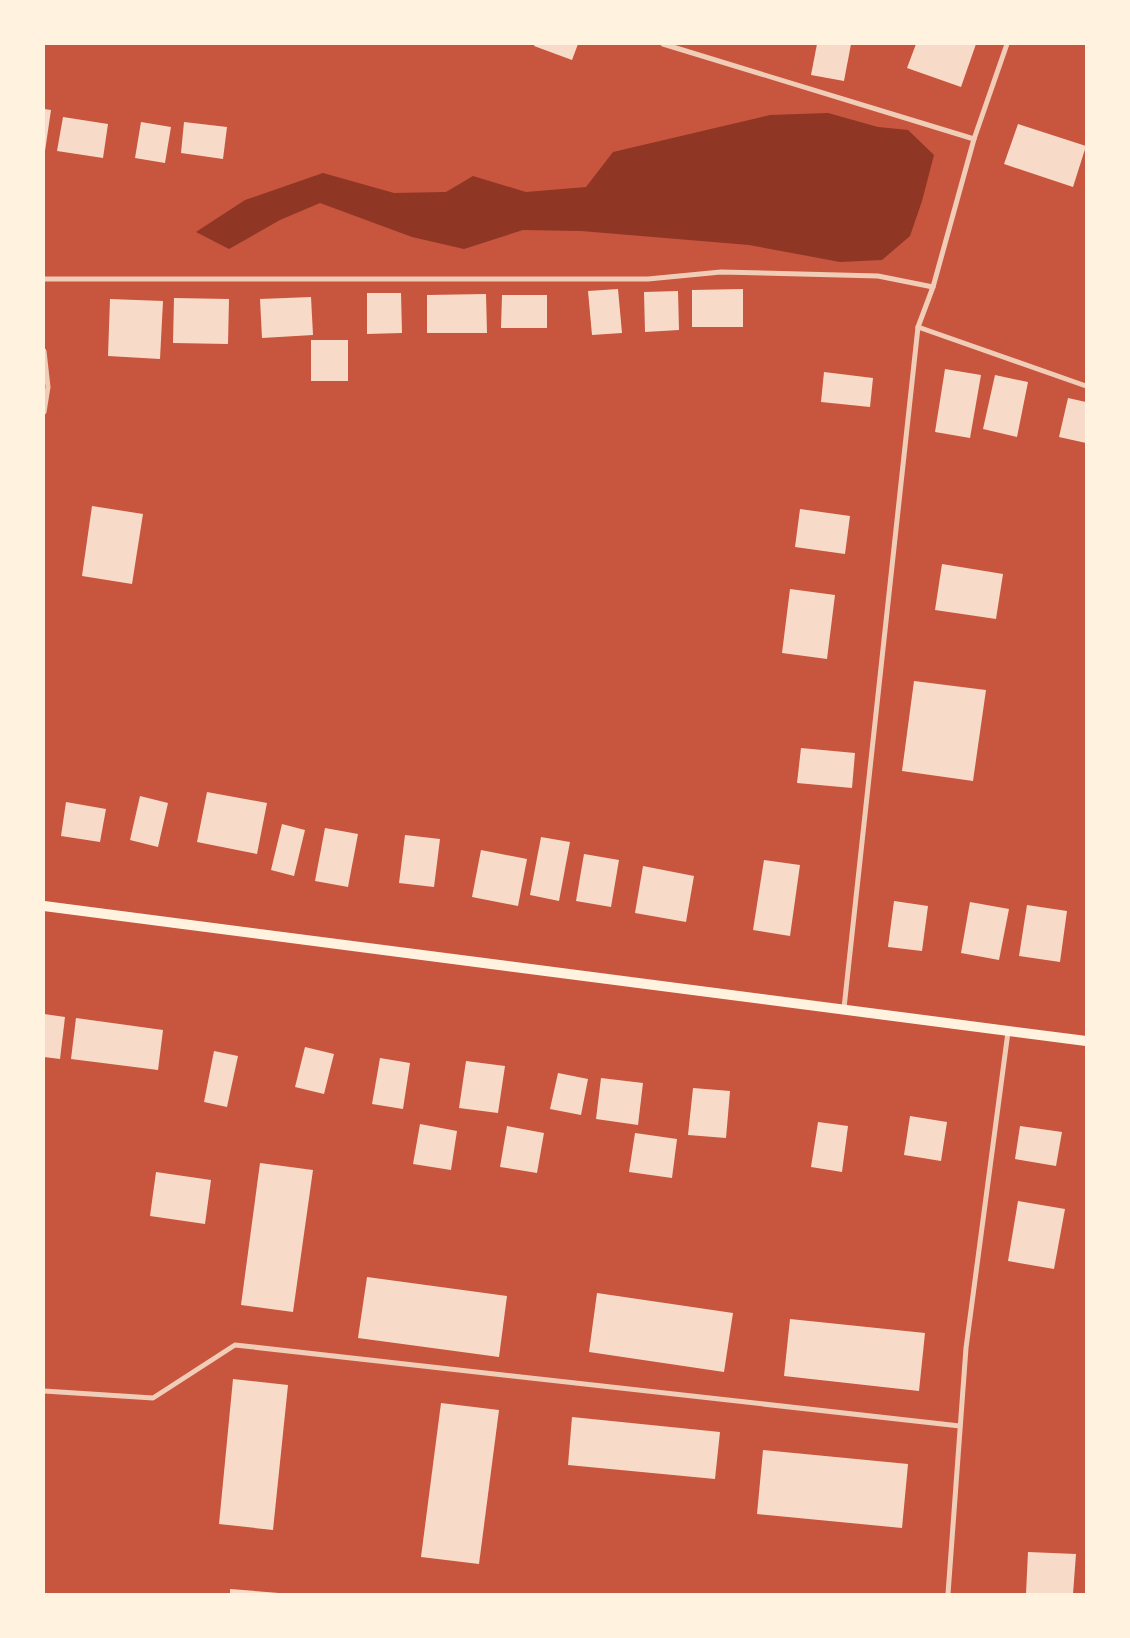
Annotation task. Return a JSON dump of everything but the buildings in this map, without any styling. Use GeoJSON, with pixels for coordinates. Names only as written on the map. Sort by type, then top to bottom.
{"type":"FeatureCollection","features":[{"type":"Feature","properties":{"kind":"main road"},"geometry":{"type":"LineString","coordinates":[[44,906],[844,1008],[1008,1032],[1086,1041]]}},
{"type":"Feature","properties":{"kind":"street"},"geometry":{"type":"LineString","coordinates":[[663,44],[974,139]]}},
{"type":"Feature","properties":{"kind":"street"},"geometry":{"type":"LineString","coordinates":[[844,1008],[918,327],[933,287],[974,139],[1007,44]]}},
{"type":"Feature","properties":{"kind":"street"},"geometry":{"type":"LineString","coordinates":[[44,279],[648,279],[721,272],[878,276],[933,287]]}},
{"type":"Feature","properties":{"kind":"street"},"geometry":{"type":"LineString","coordinates":[[918,327],[1086,386]]}},
{"type":"Feature","properties":{"kind":"street"},"geometry":{"type":"LineString","coordinates":[[44,350],[48,387],[44,412]]}},
{"type":"Feature","properties":{"kind":"street"},"geometry":{"type":"LineString","coordinates":[[948,1594],[966,1348],[1008,1032]]}},
{"type":"Feature","properties":{"kind":"street"},"geometry":{"type":"LineString","coordinates":[[44,1391],[153,1398],[235,1345],[960,1426]]}},
{"type":"Feature","properties":{"kind":"shaded area"},"geometry":{"type":"Polygon","coordinates":[[[828,113],[878,127],[908,130],[934,155],[922,201],[910,236],[882,260],[840,262],[749,245],[581,231],[523,230],[464,249],[412,237],[320,203],[280,220],[229,249],[196,232],[245,200],[323,173],[394,193],[446,192],[473,176],[526,192],[586,187],[613,152],[770,115],[828,113]]]}}]}
